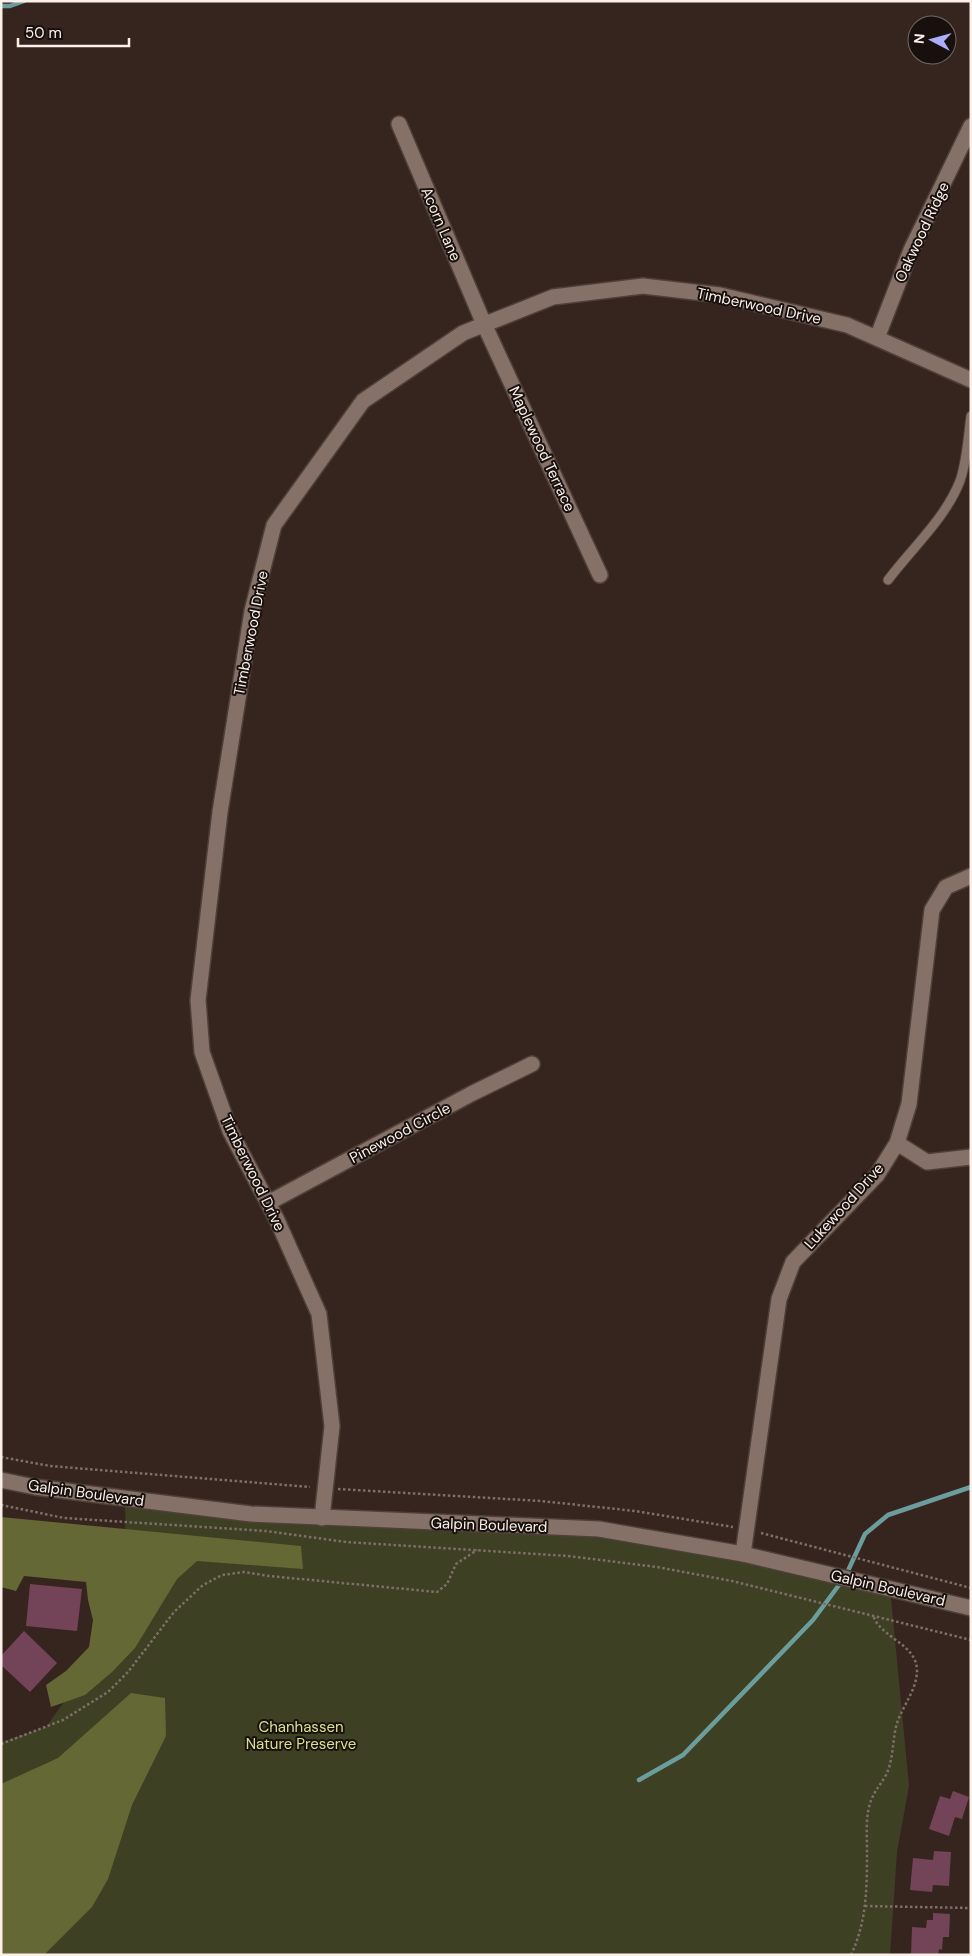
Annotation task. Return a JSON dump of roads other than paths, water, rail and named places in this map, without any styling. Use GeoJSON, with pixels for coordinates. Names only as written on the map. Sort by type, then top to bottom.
{"type":"FeatureCollection","features":[{"type":"Feature","properties":{"kind":"street","name":"Acorn Lane"},"geometry":{"type":"LineString","coordinates":[[399,124],[484,324]]}},
{"type":"Feature","properties":{"kind":"street","name":"Oakwood Ridge"},"geometry":{"type":"LineString","coordinates":[[877,338],[911,250],[971,126]]}},
{"type":"Feature","properties":{"kind":"street","name":"Timberwood Drive"},"geometry":{"type":"LineString","coordinates":[[322,1518],[332,1426],[319,1314],[268,1203],[230,1131],[202,1052],[198,1000],[220,812],[252,611],[274,525],[363,401],[463,333],[553,297],[643,286],[720,295],[847,325],[971,380]]}},
{"type":"Feature","properties":{"kind":"street","name":"Maplewood Terrace"},"geometry":{"type":"LineString","coordinates":[[484,324],[600,574]]}},
{"type":"Feature","properties":{"kind":"street","name":"Lukewood Drive"},"geometry":{"type":"LineString","coordinates":[[743,1554],[779,1300],[794,1262],[877,1175],[897,1143],[909,1104],[932,910],[946,887],[971,876]]}},
{"type":"Feature","properties":{"kind":"street","name":"Pinewood Circle"},"geometry":{"type":"LineString","coordinates":[[268,1203],[471,1094],[532,1064]]}},
{"type":"Feature","properties":{"kind":"street"},"geometry":{"type":"LineString","coordinates":[[897,1143],[927,1162],[971,1157]]}},
{"type":"Feature","properties":{"kind":"street","name":"Galpin Boulevard"},"geometry":{"type":"LineString","coordinates":[[1,1480],[35,1487],[242,1513],[599,1529],[743,1554],[971,1608]]}},
{"type":"Feature","properties":{"kind":"lane"},"geometry":{"type":"LineString","coordinates":[[888,580],[944,511],[960,480],[971,416]]}},
{"type":"Feature","properties":{"kind":"waterway"},"geometry":{"type":"LineString","coordinates":[[1,6],[10,6],[24,1]]}},
{"type":"Feature","properties":{"kind":"waterway"},"geometry":{"type":"LineString","coordinates":[[846,1575],[865,1534],[888,1515],[971,1487]]}},
{"type":"Feature","properties":{"kind":"waterway"},"geometry":{"type":"LineString","coordinates":[[639,1780],[683,1755],[813,1620],[842,1581]]}},
{"type":"Feature","properties":{"kind":"park label","name":"Chanhassen Nature Preserve"},"geometry":{"type":"Point","coordinates":[301,1736]}}]}
